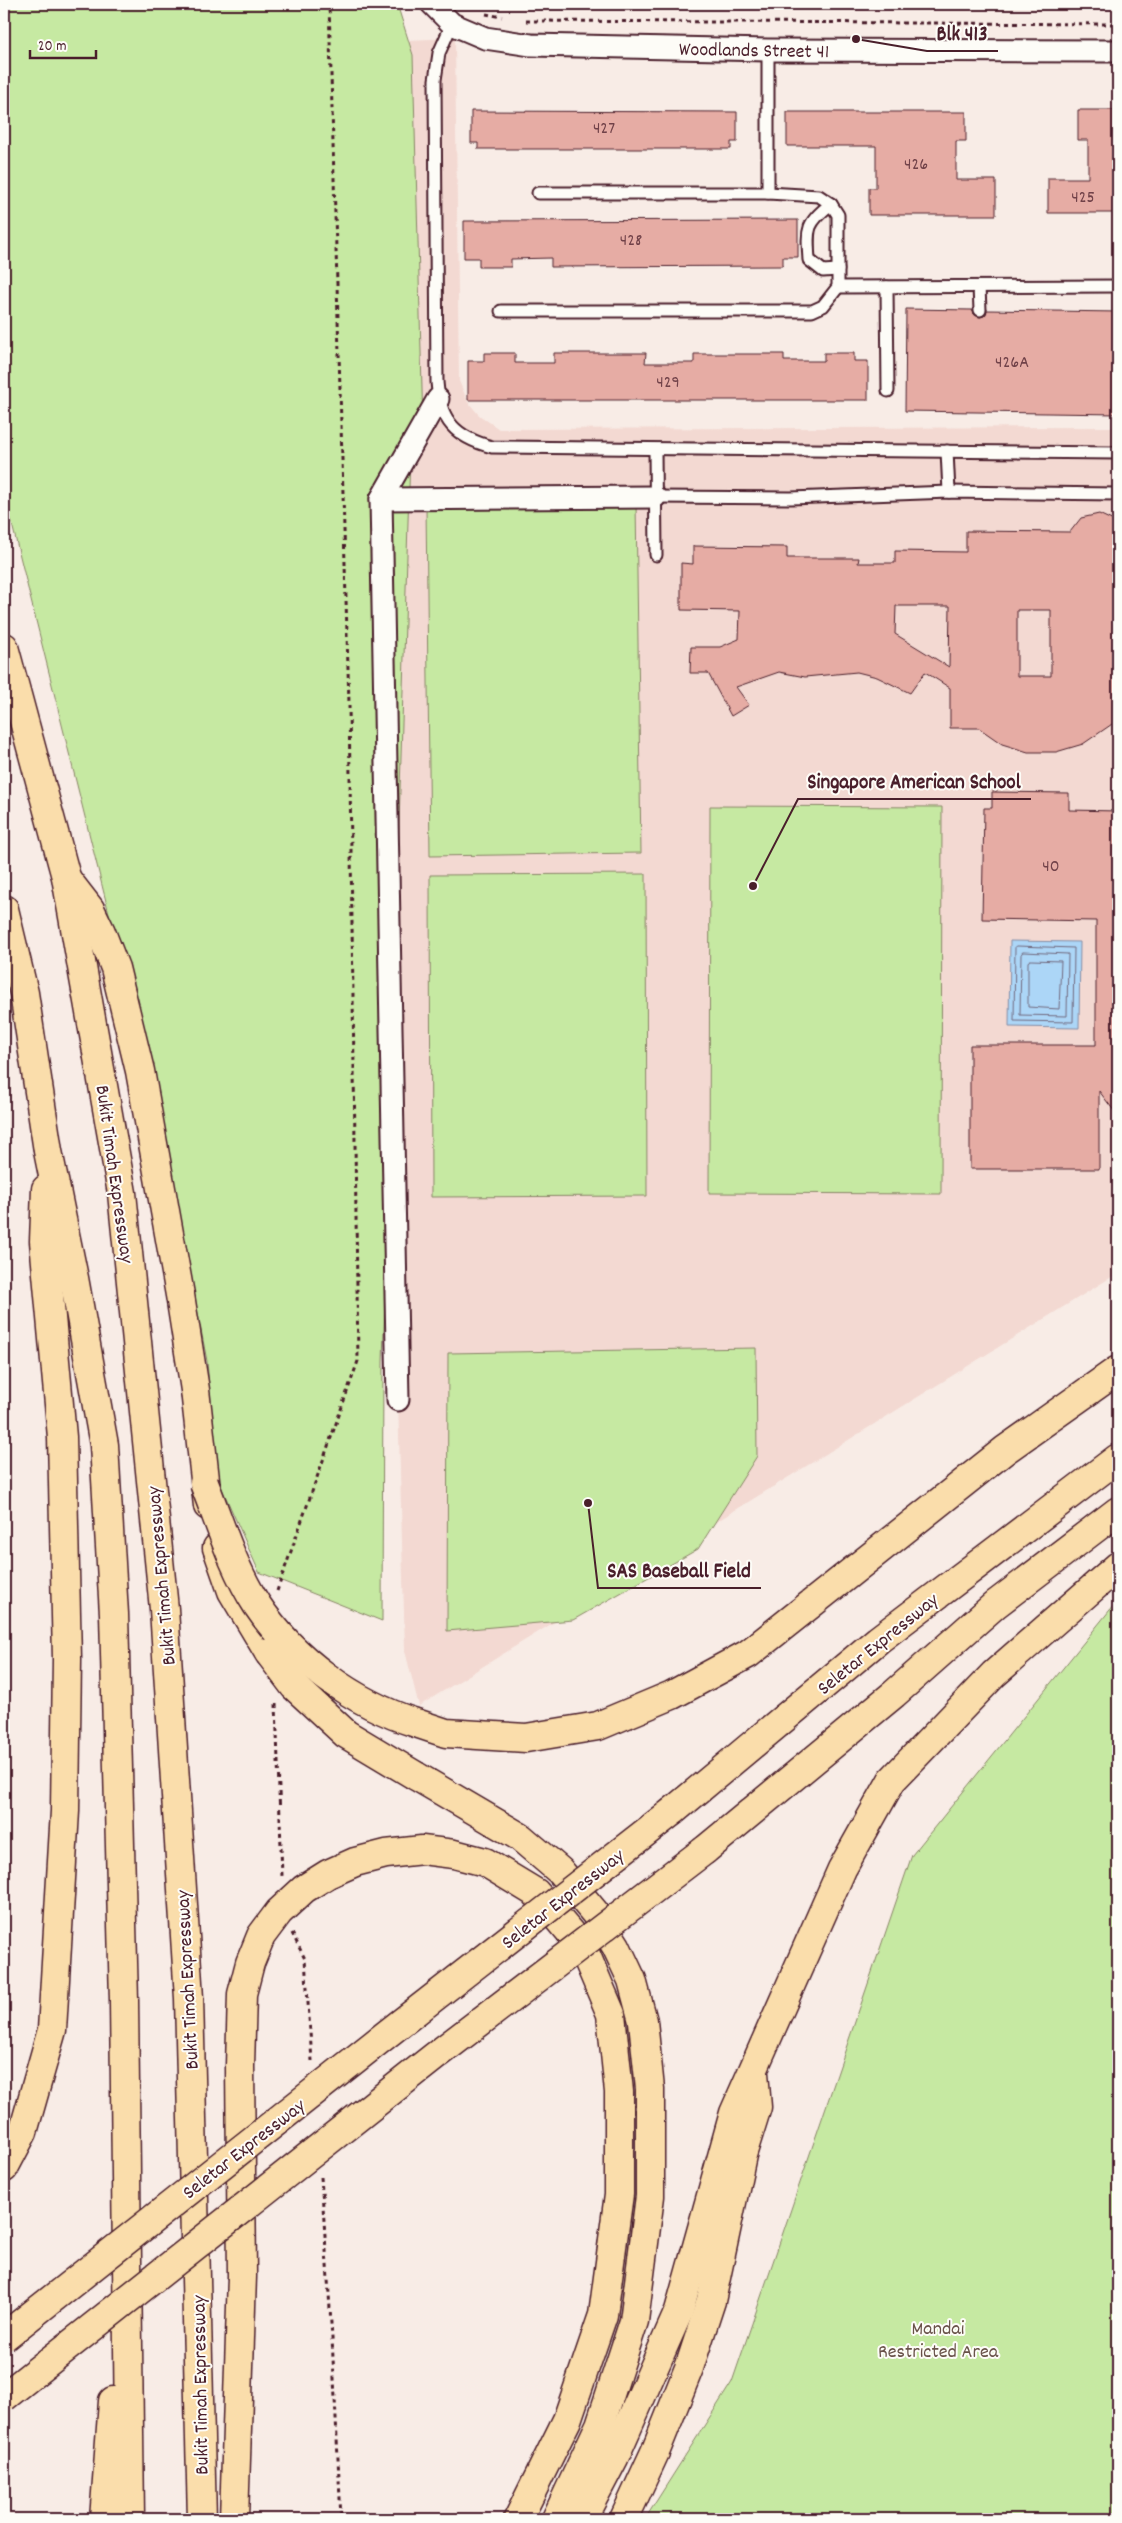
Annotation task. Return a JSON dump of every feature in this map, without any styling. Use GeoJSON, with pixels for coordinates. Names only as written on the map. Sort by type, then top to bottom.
{"type":"FeatureCollection","features":[{"type":"Feature","properties":{"kind":"highway","name":"Bukit Timah Expressway"},"geometry":{"type":"LineString","coordinates":[[4,647],[66,877],[122,1193],[164,1609],[189,1998],[202,2519]]}},
{"type":"Feature","properties":{"kind":"highway"},"geometry":{"type":"LineString","coordinates":[[66,877],[90,909],[102,932],[115,968],[140,1071],[181,1305],[194,1390],[209,1514],[223,1568],[244,1612],[269,1653],[294,1686],[346,1734],[520,1837],[560,1871],[595,1913],[616,1946],[632,1980],[643,2021],[650,2089],[650,2196],[634,2320],[600,2425],[556,2519]]}},
{"type":"Feature","properties":{"kind":"highway"},"geometry":{"type":"LineString","coordinates":[[4,909],[24,993],[48,1151],[74,1278],[104,1445],[114,1614],[124,2001],[130,2519]]}},
{"type":"Feature","properties":{"kind":"highway"},"geometry":{"type":"LineString","coordinates":[[4,2168],[23,2132],[52,2030],[62,1870],[67,1649],[62,1437],[44,1241],[48,1151]]}},
{"type":"Feature","properties":{"kind":"highway"},"geometry":{"type":"LineString","coordinates":[[204,1483],[240,1574],[257,1604],[278,1632],[304,1659],[343,1688],[386,1714],[446,1733],[526,1738],[598,1726],[672,1695],[748,1654],[1004,1450],[1118,1370]]}},
{"type":"Feature","properties":{"kind":"highway","name":"Seletar Expressway"},"geometry":{"type":"LineString","coordinates":[[4,2337],[387,2034],[674,1812],[878,1640],[1118,1458]]}},
{"type":"Feature","properties":{"kind":"highway"},"geometry":{"type":"LineString","coordinates":[[4,2397],[434,2057],[705,1850],[894,1694],[996,1604],[1118,1512]]}},
{"type":"Feature","properties":{"kind":"highway"},"geometry":{"type":"LineString","coordinates":[[582,2519],[614,2458],[679,2311],[734,2113],[753,2066],[784,2002],[842,1869],[892,1780],[994,1674],[1118,1566]]}},
{"type":"Feature","properties":{"kind":"highway"},"geometry":{"type":"LineString","coordinates":[[234,2519],[242,2276],[240,2057],[242,1994],[250,1963],[261,1936],[279,1912],[312,1884],[328,1874],[355,1862],[386,1854],[422,1850],[454,1854],[485,1862],[536,1893],[583,1948],[610,2014],[618,2092],[618,2194],[603,2315],[567,2420],[518,2519]]}},
{"type":"Feature","properties":{"kind":"highway"},"geometry":{"type":"LineString","coordinates":[[624,2519],[685,2377],[711,2301],[742,2155],[757,2107],[753,2066]]}},
{"type":"Feature","properties":{"kind":"highway"},"geometry":{"type":"LineString","coordinates":[[104,2519],[107,2457],[126,2255]]}},
{"type":"Feature","properties":{"kind":"street","name":"Woodlands Street 41"},"geometry":{"type":"LineString","coordinates":[[432,4],[452,24],[485,38],[531,45],[768,50],[1118,51]]}},
{"type":"Feature","properties":{"kind":"street"},"geometry":{"type":"LineString","coordinates":[[398,1400],[380,499],[438,399]]}},
{"type":"Feature","properties":{"kind":"street"},"geometry":{"type":"LineString","coordinates":[[380,499],[655,497]]}},
{"type":"Feature","properties":{"kind":"lane"},"geometry":{"type":"LineString","coordinates":[[452,24],[440,53],[435,80],[438,399],[444,415],[460,435],[473,442],[492,447],[1118,453]]}},
{"type":"Feature","properties":{"kind":"lane"},"geometry":{"type":"LineString","coordinates":[[768,50],[768,193]]}},
{"type":"Feature","properties":{"kind":"lane"},"geometry":{"type":"LineString","coordinates":[[501,311],[812,311],[823,306],[838,287],[838,215],[831,204],[819,196],[768,193],[538,193]]}},
{"type":"Feature","properties":{"kind":"lane"},"geometry":{"type":"LineString","coordinates":[[831,204],[815,216],[810,224],[809,260],[822,270],[838,270]]}},
{"type":"Feature","properties":{"kind":"lane"},"geometry":{"type":"LineString","coordinates":[[979,286],[980,310]]}},
{"type":"Feature","properties":{"kind":"lane"},"geometry":{"type":"LineString","coordinates":[[838,287],[1118,286]]}},
{"type":"Feature","properties":{"kind":"lane"},"geometry":{"type":"LineString","coordinates":[[887,287],[888,391]]}},
{"type":"Feature","properties":{"kind":"lane"},"geometry":{"type":"LineString","coordinates":[[655,450],[656,555]]}},
{"type":"Feature","properties":{"kind":"lane"},"geometry":{"type":"LineString","coordinates":[[947,451],[948,492]]}},
{"type":"Feature","properties":{"kind":"lane"},"geometry":{"type":"LineString","coordinates":[[655,497],[791,498],[948,492],[1118,494]]}},
{"type":"Feature","properties":{"kind":"path"},"geometry":{"type":"LineString","coordinates":[[277,1592],[358,1361],[349,704],[329,4]]}},
{"type":"Feature","properties":{"kind":"path"},"geometry":{"type":"LineString","coordinates":[[476,12],[504,17]]}},
{"type":"Feature","properties":{"kind":"path"},"geometry":{"type":"LineString","coordinates":[[523,21],[1118,24]]}},
{"type":"Feature","properties":{"kind":"path"},"geometry":{"type":"LineString","coordinates":[[276,1700],[281,1869],[284,1886]]}},
{"type":"Feature","properties":{"kind":"path"},"geometry":{"type":"LineString","coordinates":[[290,1929],[305,1959],[312,2066]]}},
{"type":"Feature","properties":{"kind":"path"},"geometry":{"type":"LineString","coordinates":[[320,2173],[332,2338],[341,2519]]}},
{"type":"Feature","properties":{"kind":"shaded area"},"geometry":{"type":"Polygon","coordinates":[[[455,38],[459,381],[468,402],[479,415],[499,429],[1118,427],[1118,1273],[419,1706],[405,1651],[360,42],[455,38]]]}},
{"type":"Feature","properties":{"kind":"green space"},"geometry":{"type":"Polygon","coordinates":[[[4,4],[397,4],[413,55],[423,426],[410,455],[383,1362],[382,1621],[259,1572],[216,1475],[207,1361],[162,1126],[4,492],[4,4]]]}},
{"type":"Feature","properties":{"kind":"green space"},"geometry":{"type":"Polygon","coordinates":[[[636,503],[641,853],[430,856],[426,506],[636,503]]]}},
{"type":"Feature","properties":{"kind":"green space"},"geometry":{"type":"Polygon","coordinates":[[[710,806],[942,807],[941,1194],[709,1193],[710,806]]]}},
{"type":"Feature","properties":{"kind":"green space"},"geometry":{"type":"Polygon","coordinates":[[[646,874],[647,1196],[431,1197],[430,875],[646,874]]]}},
{"type":"Feature","properties":{"kind":"green space"},"geometry":{"type":"Polygon","coordinates":[[[756,1348],[757,1456],[698,1549],[573,1620],[447,1631],[448,1353],[756,1348]]]}},
{"type":"Feature","properties":{"kind":"green space","name":"Mandai Restricted Area"},"geometry":{"type":"Polygon","coordinates":[[[1118,1600],[1118,2519],[645,2519],[732,2382],[912,1855],[1118,1600]]]}},
{"type":"Feature","properties":{"kind":"water"},"geometry":{"type":"Polygon","coordinates":[[[1010,941],[1080,942],[1079,1028],[1009,1027],[1010,941]]]}},
{"type":"Feature","properties":{"kind":"building"},"geometry":{"type":"Polygon","coordinates":[[[1078,110],[1118,110],[1118,213],[1048,213],[1048,178],[1088,178],[1088,140],[1078,140],[1078,110]]]}},
{"type":"Feature","properties":{"kind":"building"},"geometry":{"type":"Polygon","coordinates":[[[471,111],[737,112],[737,142],[731,142],[731,149],[478,149],[478,143],[471,143],[471,111]]]}},
{"type":"Feature","properties":{"kind":"building"},"geometry":{"type":"Polygon","coordinates":[[[787,112],[966,112],[966,141],[956,141],[956,180],[996,180],[996,215],[869,215],[869,188],[876,188],[876,146],[787,146],[787,112]]]}},
{"type":"Feature","properties":{"kind":"building"},"geometry":{"type":"Polygon","coordinates":[[[798,220],[798,257],[783,257],[783,266],[551,267],[551,258],[511,259],[511,267],[479,267],[479,258],[464,258],[464,221],[798,220]]]}},
{"type":"Feature","properties":{"kind":"building"},"geometry":{"type":"Polygon","coordinates":[[[906,309],[972,310],[974,314],[980,317],[984,316],[987,310],[1118,312],[1118,414],[905,411],[906,309]]]}},
{"type":"Feature","properties":{"kind":"building"},"geometry":{"type":"Polygon","coordinates":[[[484,353],[515,353],[515,363],[554,363],[554,353],[646,353],[645,363],[694,363],[694,354],[784,354],[784,361],[824,361],[824,353],[854,353],[854,361],[868,361],[868,400],[468,400],[468,361],[484,361],[484,353]]]}},
{"type":"Feature","properties":{"kind":"building"},"geometry":{"type":"Polygon","coordinates":[[[1099,514],[1118,523],[1118,720],[1083,744],[1056,752],[1028,752],[1002,744],[979,728],[950,728],[950,688],[925,672],[910,693],[877,677],[857,672],[805,677],[779,672],[736,687],[749,705],[731,716],[708,673],[690,673],[691,647],[720,647],[739,639],[740,611],[681,610],[681,563],[693,564],[693,546],[787,547],[787,558],[859,558],[858,563],[895,563],[895,551],[966,552],[966,531],[1070,532],[1081,518],[1099,514]],[[896,606],[895,634],[949,667],[950,606],[896,606]],[[1017,610],[1017,676],[1051,676],[1051,610],[1017,610]]]}},
{"type":"Feature","properties":{"kind":"building"},"geometry":{"type":"Polygon","coordinates":[[[992,792],[1069,793],[1069,810],[1118,811],[1118,1116],[1099,1091],[1099,1169],[970,1169],[970,1045],[1096,1045],[1096,921],[982,919],[984,808],[992,808],[992,792]]]}},
{"type":"Feature","properties":{"kind":"place","name":"Blk 413"},"geometry":{"type":"Point","coordinates":[856,39]}},
{"type":"Feature","properties":{"kind":"place","name":"Singapore American School"},"geometry":{"type":"Point","coordinates":[753,886]}},
{"type":"Feature","properties":{"kind":"place","name":"SAS Baseball Field"},"geometry":{"type":"Point","coordinates":[588,1503]}}]}
